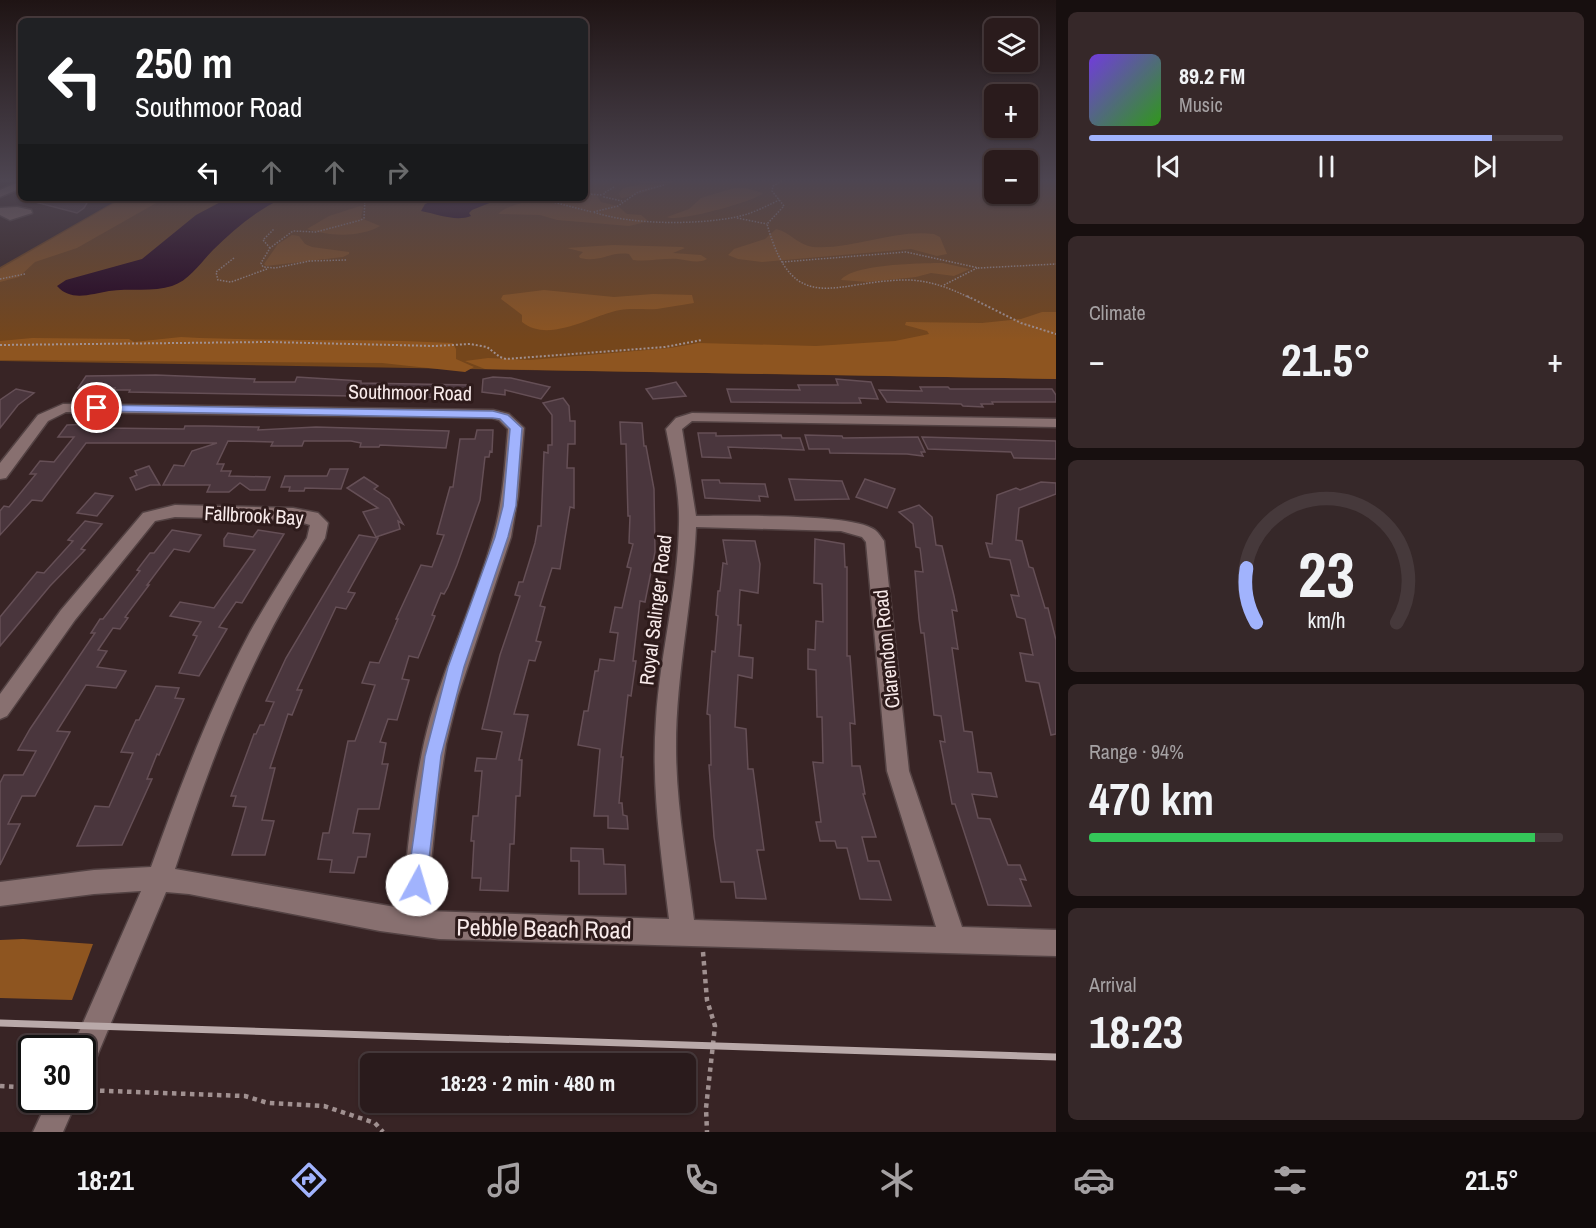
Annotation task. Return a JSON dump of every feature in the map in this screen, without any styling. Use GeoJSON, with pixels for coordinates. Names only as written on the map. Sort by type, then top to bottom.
{"type":"FeatureCollection","features":[{"type":"Feature","properties":{"kind":"street","name":"Southmoor Road"},"geometry":{"type":"LineString","coordinates":[[0,474],[43,418],[63,408],[493,414],[511,422],[516,428],[509,506],[502,537],[456,667],[439,729],[427,793],[412,923]]}},
{"type":"Feature","properties":{"kind":"street","name":"Royal Salinger Road"},"geometry":{"type":"LineString","coordinates":[[693,938],[666,794],[667,705],[684,580],[688,521],[674,429],[682,419],[1056,423]]}},
{"type":"Feature","properties":{"kind":"street","name":"Fallbrook Bay"},"geometry":{"type":"LineString","coordinates":[[0,710],[68,615],[149,517],[175,511],[293,514],[316,519],[319,527],[316,538],[254,643],[216,723],[159,879]]}},
{"type":"Feature","properties":{"kind":"street","name":"Clarendon Road"},"geometry":{"type":"LineString","coordinates":[[688,521],[842,525],[868,533],[875,541],[898,771],[953,939]]}},
{"type":"Feature","properties":{"kind":"street","name":"Pebble Beach Road"},"geometry":{"type":"LineString","coordinates":[[0,894],[74,885],[159,879],[189,882],[412,923],[440,926],[693,938],[953,939],[1056,943]]}},
{"type":"Feature","properties":{"kind":"street"},"geometry":{"type":"LineString","coordinates":[[92,1035],[159,879]]}},
{"type":"Feature","properties":{"kind":"street"},"geometry":{"type":"LineString","coordinates":[[48,1132],[57,1113]]}},
{"type":"Feature","properties":{"kind":"path"},"geometry":{"type":"LineString","coordinates":[[269,234],[263,240],[270,248]]}},
{"type":"Feature","properties":{"kind":"path"},"geometry":{"type":"LineString","coordinates":[[275,268],[263,267],[261,264],[270,248],[291,234]]}},
{"type":"Feature","properties":{"kind":"path"},"geometry":{"type":"LineString","coordinates":[[770,234],[787,273],[795,280],[826,287],[905,280],[944,285],[1024,326],[1056,334]]}},
{"type":"Feature","properties":{"kind":"path"},"geometry":{"type":"LineString","coordinates":[[782,262],[906,252],[979,268]]}},
{"type":"Feature","properties":{"kind":"path"},"geometry":{"type":"LineString","coordinates":[[234,258],[216,272],[218,280],[231,282],[258,271],[310,261],[346,260]]}},
{"type":"Feature","properties":{"kind":"path"},"geometry":{"type":"LineString","coordinates":[[944,285],[979,268],[1056,264]]}},
{"type":"Feature","properties":{"kind":"path"},"geometry":{"type":"LineString","coordinates":[[0,279],[26,274]]}},
{"type":"Feature","properties":{"kind":"path"},"geometry":{"type":"LineString","coordinates":[[0,345],[185,342],[435,346],[476,344],[486,346],[497,357],[506,359],[665,347],[702,340]]}},
{"type":"Feature","properties":{"kind":"path"},"geometry":{"type":"LineString","coordinates":[[693,938],[715,1026],[706,1098],[707,1132]]}},
{"type":"Feature","properties":{"kind":"path"},"geometry":{"type":"LineString","coordinates":[[0,1086],[18,1087]]}},
{"type":"Feature","properties":{"kind":"path"},"geometry":{"type":"LineString","coordinates":[[96,1091],[245,1096],[268,1103],[324,1106],[375,1124],[383,1132]]}},
{"type":"Feature","properties":{"kind":"shaded area"},"geometry":{"type":"Polygon","coordinates":[[[58,234],[1056,234],[1056,379],[0,361],[0,267],[58,234]]]}},
{"type":"Feature","properties":{"kind":"shaded area"},"geometry":{"type":"Polygon","coordinates":[[[61,234],[102,234],[77,248],[35,262],[19,277],[0,282],[0,269],[61,234]]]}},
{"type":"Feature","properties":{"kind":"shaded area"},"geometry":{"type":"Polygon","coordinates":[[[173,234],[231,234],[190,275],[172,286],[157,289],[116,290],[82,296],[68,294],[57,286],[66,280],[142,259],[173,234]]]}},
{"type":"Feature","properties":{"kind":"shaded area"},"geometry":{"type":"Polygon","coordinates":[[[771,234],[787,234],[808,246],[828,247],[903,234],[934,234],[940,237],[947,254],[937,256],[911,249],[762,262],[738,259],[728,255],[734,249],[765,239],[771,234]]]}},
{"type":"Feature","properties":{"kind":"shaded area"},"geometry":{"type":"Polygon","coordinates":[[[292,235],[299,236],[305,244],[312,247],[349,252],[349,254],[343,257],[266,266],[264,264],[278,244],[292,235]]]}},
{"type":"Feature","properties":{"kind":"shaded area"},"geometry":{"type":"Polygon","coordinates":[[[613,245],[682,247],[685,248],[673,253],[701,255],[707,259],[697,261],[633,260],[629,254],[616,254],[588,259],[580,258],[583,252],[567,248],[613,245]]]}},
{"type":"Feature","properties":{"kind":"shaded area"},"geometry":{"type":"Polygon","coordinates":[[[943,263],[970,269],[954,276],[931,273],[916,277],[868,282],[841,280],[848,275],[873,268],[943,263]]]}},
{"type":"Feature","properties":{"kind":"shaded area"},"geometry":{"type":"Polygon","coordinates":[[[544,290],[614,297],[653,294],[692,295],[694,303],[657,309],[620,310],[571,326],[545,330],[533,328],[522,322],[522,315],[501,299],[503,295],[544,290]]]}},
{"type":"Feature","properties":{"kind":"shaded area"},"geometry":{"type":"Polygon","coordinates":[[[1042,312],[1056,312],[1056,379],[485,369],[465,361],[488,358],[530,360],[670,348],[699,343],[816,346],[895,341],[929,334],[927,331],[905,325],[906,322],[982,323],[1021,319],[1042,312]]]}},
{"type":"Feature","properties":{"kind":"shaded area"},"geometry":{"type":"Polygon","coordinates":[[[181,337],[453,343],[456,349],[456,359],[474,367],[465,372],[382,363],[0,360],[0,341],[32,338],[129,339],[134,342],[181,337]]]}},
{"type":"Feature","properties":{"kind":"shaded area"},"geometry":{"type":"Polygon","coordinates":[[[23,939],[93,944],[72,1000],[0,998],[0,940],[23,939]]]}},
{"type":"Feature","properties":{"kind":"building"},"geometry":{"type":"Polygon","coordinates":[[[156,375],[255,379],[254,382],[295,382],[297,377],[361,381],[361,383],[469,385],[467,398],[129,392],[130,390],[114,390],[115,388],[78,388],[86,376],[156,375]]]}},
{"type":"Feature","properties":{"kind":"building"},"geometry":{"type":"Polygon","coordinates":[[[511,378],[550,387],[541,399],[505,390],[505,395],[482,392],[483,379],[511,378]]]}},
{"type":"Feature","properties":{"kind":"building"},"geometry":{"type":"Polygon","coordinates":[[[836,379],[871,382],[878,399],[859,398],[861,403],[731,402],[727,389],[800,390],[798,385],[838,385],[836,379]]]}},
{"type":"Feature","properties":{"kind":"building"},"geometry":{"type":"Polygon","coordinates":[[[676,382],[686,396],[653,399],[646,389],[676,382]]]}},
{"type":"Feature","properties":{"kind":"building"},"geometry":{"type":"Polygon","coordinates":[[[920,387],[1052,389],[1056,395],[1056,402],[992,402],[993,404],[981,404],[983,407],[961,404],[887,402],[879,390],[922,391],[920,387]]]}},
{"type":"Feature","properties":{"kind":"building"},"geometry":{"type":"Polygon","coordinates":[[[16,389],[34,393],[18,405],[0,428],[0,400],[16,389]]]}},
{"type":"Feature","properties":{"kind":"building"},"geometry":{"type":"Polygon","coordinates":[[[563,398],[569,406],[570,421],[575,421],[575,444],[568,444],[567,468],[574,468],[574,508],[570,507],[560,569],[552,568],[540,606],[545,607],[536,641],[541,642],[535,661],[529,660],[514,714],[528,715],[519,760],[522,760],[520,796],[516,796],[514,844],[510,844],[508,891],[480,890],[481,878],[472,878],[474,841],[471,841],[473,816],[478,816],[482,771],[475,771],[477,758],[496,759],[502,732],[482,729],[500,655],[520,596],[515,595],[519,582],[523,582],[538,526],[541,526],[544,452],[548,453],[548,445],[552,445],[552,415],[543,403],[563,398]]]}},
{"type":"Feature","properties":{"kind":"building"},"geometry":{"type":"Polygon","coordinates":[[[620,422],[642,423],[644,446],[646,446],[654,489],[655,552],[645,602],[640,601],[633,661],[636,661],[631,696],[628,695],[621,757],[623,757],[619,803],[622,803],[623,815],[627,816],[628,829],[608,828],[608,816],[594,816],[600,749],[578,745],[584,711],[588,711],[595,671],[598,671],[600,659],[614,661],[618,633],[610,632],[615,607],[622,608],[631,568],[627,567],[633,544],[629,543],[630,516],[628,516],[626,444],[621,444],[620,422]]]}},
{"type":"Feature","properties":{"kind":"building"},"geometry":{"type":"Polygon","coordinates":[[[107,424],[104,428],[184,429],[185,426],[205,426],[259,427],[258,430],[316,427],[449,431],[446,448],[380,445],[379,447],[360,447],[361,443],[351,441],[304,441],[302,446],[271,446],[273,442],[228,441],[217,464],[224,464],[221,471],[231,471],[229,476],[270,477],[265,490],[250,490],[240,483],[229,492],[207,492],[210,485],[163,485],[174,465],[184,466],[192,451],[217,443],[86,443],[42,501],[32,500],[0,535],[0,511],[4,506],[9,507],[36,474],[30,474],[40,461],[54,462],[74,437],[58,437],[67,425],[107,424]]]}},
{"type":"Feature","properties":{"kind":"building"},"geometry":{"type":"Polygon","coordinates":[[[477,430],[493,430],[492,452],[490,451],[489,457],[485,457],[480,500],[448,587],[444,594],[441,593],[432,615],[435,616],[418,658],[409,656],[402,679],[409,680],[397,720],[388,719],[380,742],[386,743],[382,764],[388,764],[379,809],[358,809],[353,833],[370,834],[366,857],[358,857],[354,873],[330,872],[332,860],[318,859],[323,833],[329,833],[348,741],[355,741],[375,685],[362,683],[370,662],[379,663],[421,565],[432,567],[444,535],[437,534],[450,487],[453,487],[460,439],[475,439],[477,430]]]}},
{"type":"Feature","properties":{"kind":"building"},"geometry":{"type":"Polygon","coordinates":[[[698,433],[716,433],[716,436],[781,435],[782,438],[800,438],[804,450],[728,447],[731,458],[702,457],[698,433]]]}},
{"type":"Feature","properties":{"kind":"building"},"geometry":{"type":"Polygon","coordinates":[[[805,435],[842,436],[843,438],[918,437],[925,452],[921,452],[923,456],[830,453],[829,449],[809,449],[805,435]]]}},
{"type":"Feature","properties":{"kind":"building"},"geometry":{"type":"Polygon","coordinates":[[[922,437],[1056,441],[1056,459],[1014,458],[1011,452],[928,449],[922,437]]]}},
{"type":"Feature","properties":{"kind":"building"},"geometry":{"type":"Polygon","coordinates":[[[149,466],[160,485],[150,485],[136,490],[130,478],[137,475],[135,471],[149,466]]]}},
{"type":"Feature","properties":{"kind":"building"},"geometry":{"type":"Polygon","coordinates":[[[330,469],[348,469],[341,489],[305,488],[304,491],[289,491],[290,487],[281,487],[285,476],[327,476],[330,469]]]}},
{"type":"Feature","properties":{"kind":"building"},"geometry":{"type":"Polygon","coordinates":[[[364,477],[378,486],[374,489],[389,499],[403,524],[398,521],[400,529],[376,537],[363,512],[378,508],[347,488],[364,477]]]}},
{"type":"Feature","properties":{"kind":"building"},"geometry":{"type":"Polygon","coordinates":[[[789,479],[842,481],[849,499],[795,500],[789,479]]]}},
{"type":"Feature","properties":{"kind":"building"},"geometry":{"type":"Polygon","coordinates":[[[865,479],[895,489],[887,508],[856,497],[865,479]]]}},
{"type":"Feature","properties":{"kind":"building"},"geometry":{"type":"Polygon","coordinates":[[[702,480],[719,480],[720,483],[765,484],[768,497],[759,496],[760,501],[705,498],[702,480]]]}},
{"type":"Feature","properties":{"kind":"building"},"geometry":{"type":"Polygon","coordinates":[[[1041,482],[1056,483],[1056,494],[1019,508],[1016,540],[1022,541],[1029,567],[1033,568],[1045,608],[1048,608],[1056,640],[1056,734],[1051,735],[1039,683],[1026,681],[1020,653],[1033,655],[1025,619],[1017,617],[1011,595],[1019,596],[1010,560],[990,557],[986,543],[992,544],[997,495],[1041,482]]]}},
{"type":"Feature","properties":{"kind":"building"},"geometry":{"type":"Polygon","coordinates":[[[95,493],[113,496],[97,516],[77,513],[95,493]]]}},
{"type":"Feature","properties":{"kind":"building"},"geometry":{"type":"Polygon","coordinates":[[[919,505],[932,517],[936,545],[942,546],[957,611],[952,610],[958,649],[952,648],[964,731],[972,732],[978,772],[991,773],[997,797],[972,794],[978,818],[990,819],[1008,865],[1020,865],[1026,880],[1020,879],[1031,906],[988,905],[955,804],[952,804],[940,741],[945,742],[941,716],[934,715],[924,633],[921,633],[919,619],[915,571],[923,572],[920,548],[916,547],[913,524],[899,512],[919,505]]]}},
{"type":"Feature","properties":{"kind":"building"},"geometry":{"type":"Polygon","coordinates":[[[85,521],[102,524],[81,549],[85,550],[50,586],[0,646],[0,617],[37,572],[44,573],[73,541],[68,540],[85,521]]]}},
{"type":"Feature","properties":{"kind":"building"},"geometry":{"type":"Polygon","coordinates":[[[172,530],[201,535],[189,552],[174,549],[125,617],[128,618],[120,629],[113,628],[98,650],[107,651],[97,667],[126,671],[116,688],[86,685],[57,731],[70,732],[35,796],[22,796],[8,824],[20,824],[0,865],[0,783],[4,775],[23,775],[36,751],[18,750],[30,729],[95,633],[91,633],[100,619],[103,619],[140,571],[137,570],[150,553],[154,553],[172,530]]]}},
{"type":"Feature","properties":{"kind":"building"},"geometry":{"type":"Polygon","coordinates":[[[258,530],[284,534],[242,603],[236,602],[219,627],[227,629],[199,676],[179,673],[197,636],[193,635],[201,622],[170,616],[180,602],[214,608],[255,550],[224,546],[224,539],[228,533],[253,537],[258,530]]]}},
{"type":"Feature","properties":{"kind":"building"},"geometry":{"type":"Polygon","coordinates":[[[359,535],[378,538],[348,592],[355,593],[346,609],[336,607],[297,690],[302,690],[292,715],[288,714],[270,768],[275,768],[262,820],[274,821],[265,855],[232,855],[246,807],[233,806],[236,796],[231,796],[254,734],[260,725],[264,725],[274,702],[266,701],[286,658],[359,535]]]}},
{"type":"Feature","properties":{"kind":"building"},"geometry":{"type":"Polygon","coordinates":[[[815,539],[844,544],[845,567],[847,567],[847,656],[850,656],[855,724],[850,723],[852,766],[860,766],[865,794],[863,794],[876,837],[862,837],[868,861],[879,861],[891,900],[860,899],[847,848],[837,848],[835,841],[820,841],[816,822],[821,822],[813,762],[823,763],[822,717],[817,717],[816,670],[808,669],[808,649],[815,650],[816,621],[823,622],[822,584],[814,583],[815,539]]]}},
{"type":"Feature","properties":{"kind":"building"},"geometry":{"type":"Polygon","coordinates":[[[723,540],[755,541],[760,564],[758,593],[740,590],[739,656],[753,658],[752,678],[738,675],[735,727],[746,729],[748,769],[753,769],[764,850],[757,850],[766,899],[736,898],[734,882],[721,882],[714,837],[709,765],[711,765],[710,715],[707,714],[712,651],[715,652],[718,591],[720,591],[723,563],[727,564],[723,540]]]}},
{"type":"Feature","properties":{"kind":"building"},"geometry":{"type":"Polygon","coordinates":[[[156,686],[179,688],[175,698],[184,699],[159,755],[157,754],[147,779],[152,779],[122,845],[77,846],[95,806],[109,807],[133,753],[121,752],[156,686]]]}},
{"type":"Feature","properties":{"kind":"building"},"geometry":{"type":"Polygon","coordinates":[[[571,848],[603,849],[604,864],[625,865],[626,894],[579,894],[579,861],[571,861],[571,848]]]}},
{"type":"Feature","properties":{"kind":"railway"},"geometry":{"type":"LineString","coordinates":[[0,1023],[1056,1057]]}},
{"type":"Feature","properties":{"kind":"route"},"geometry":{"type":"LineString","coordinates":[[97,408],[493,414],[504,417],[516,428],[509,506],[502,537],[456,667],[433,756],[417,885]]}}]}
